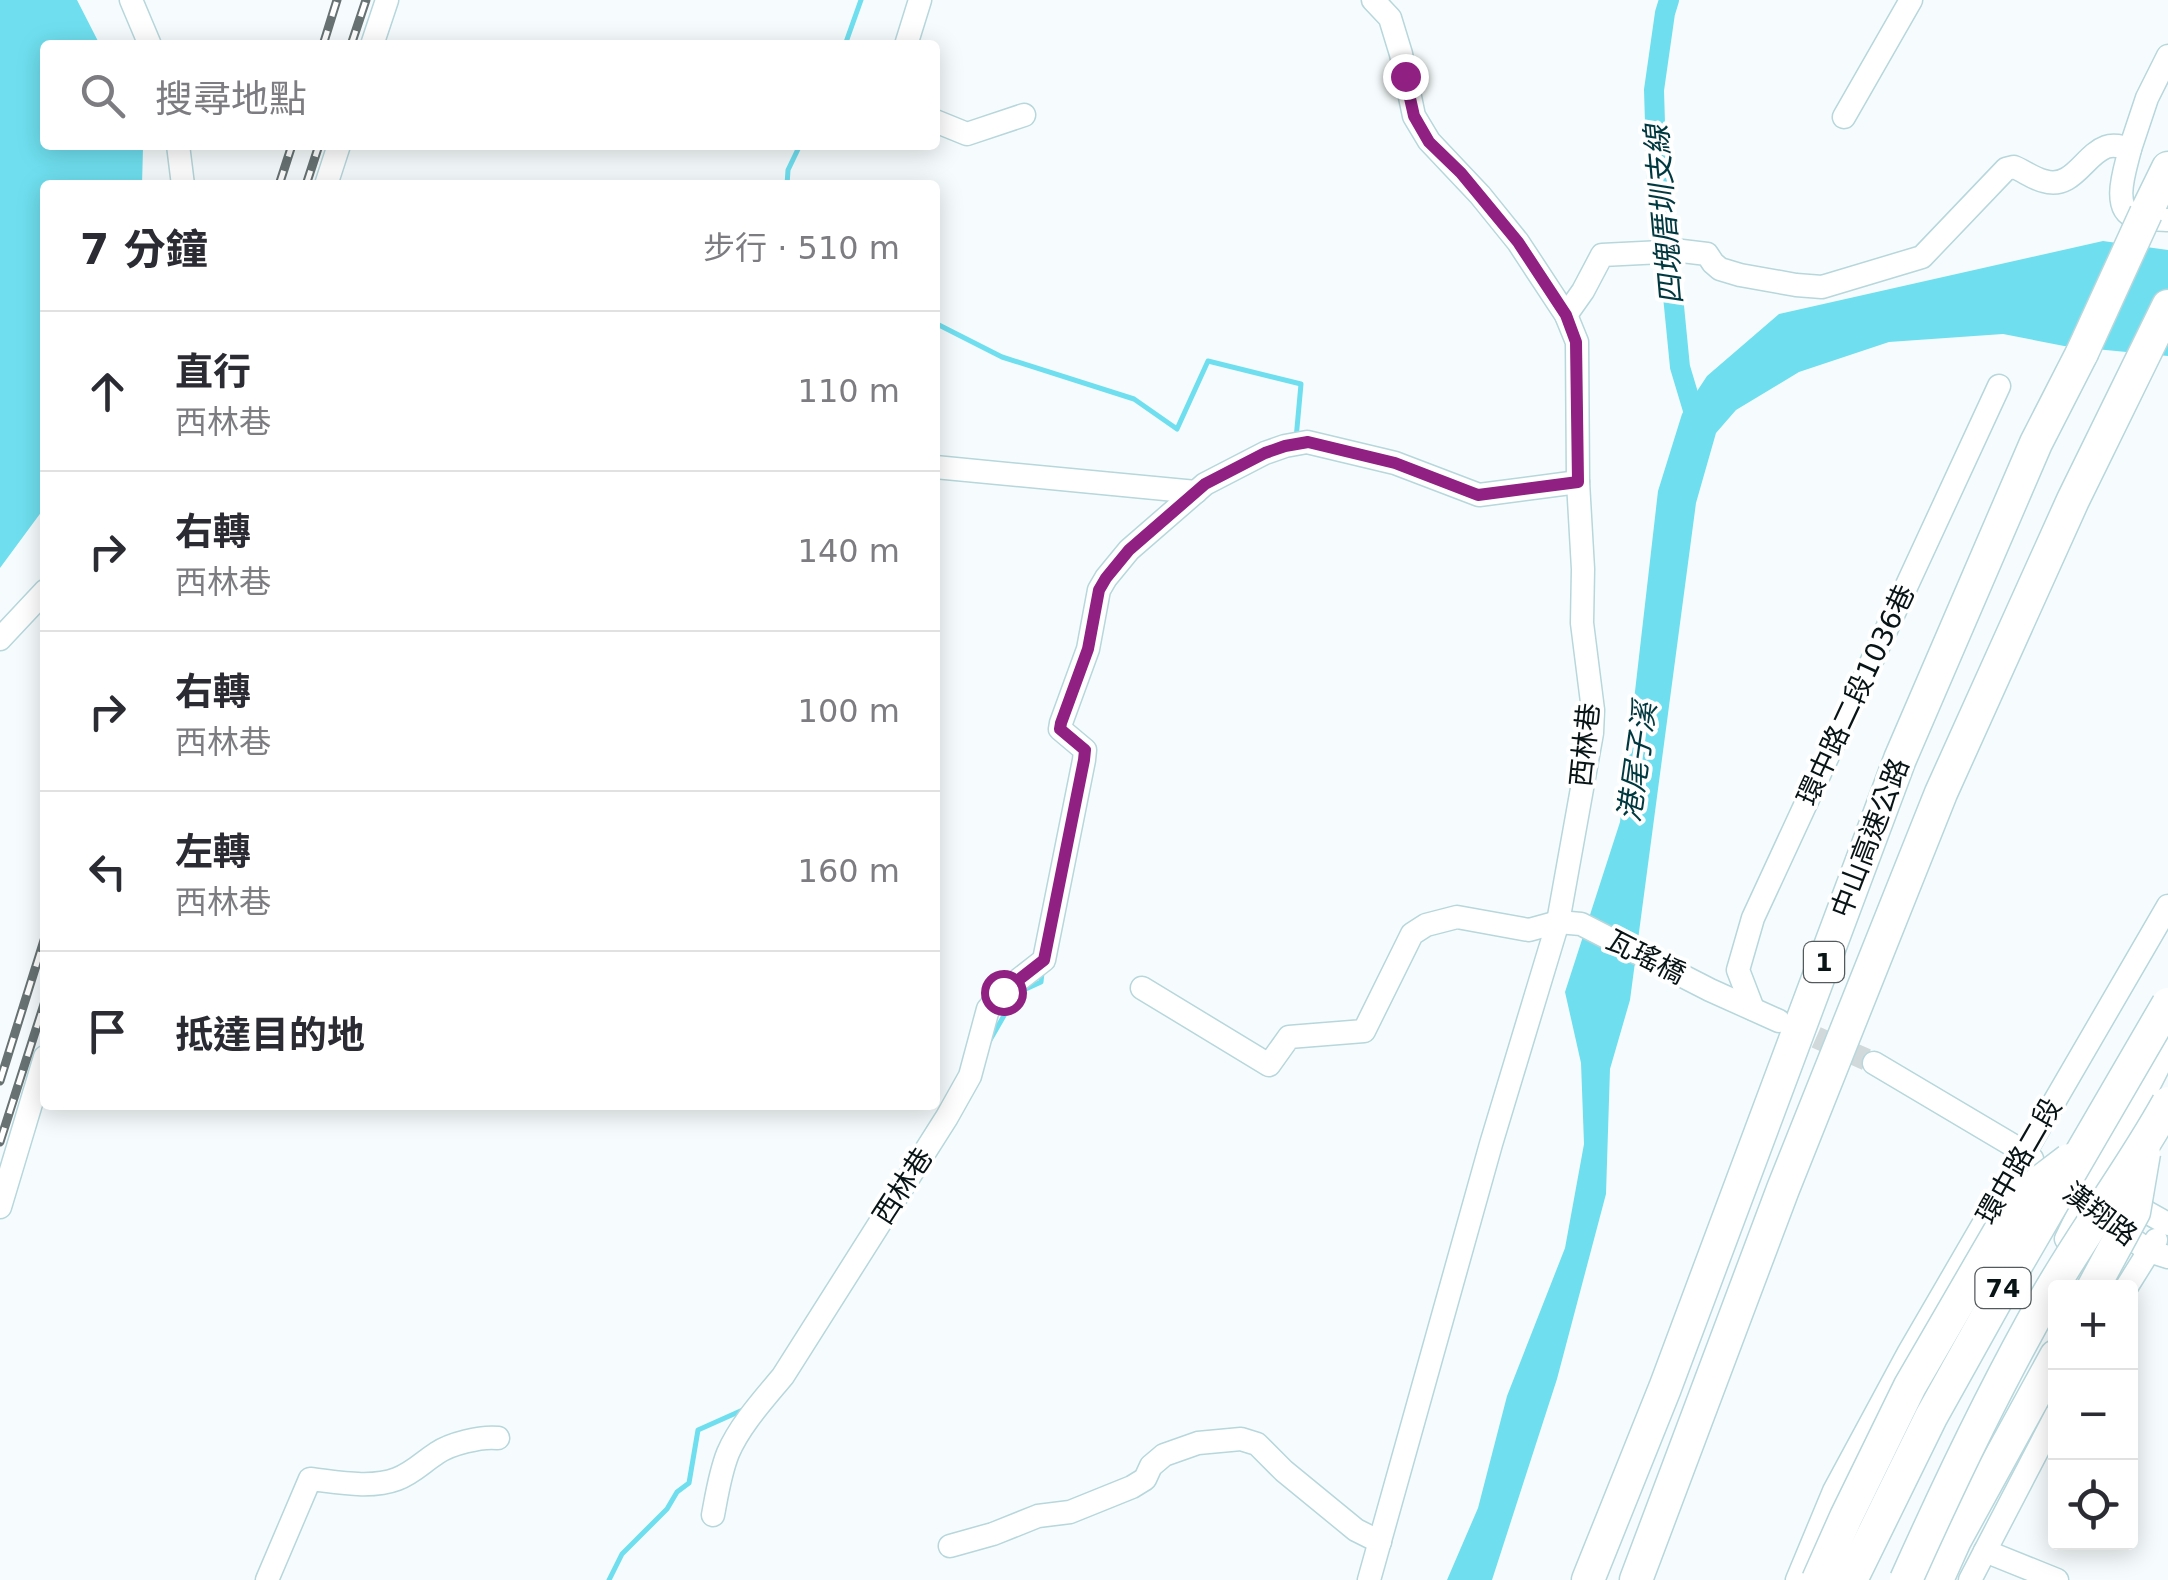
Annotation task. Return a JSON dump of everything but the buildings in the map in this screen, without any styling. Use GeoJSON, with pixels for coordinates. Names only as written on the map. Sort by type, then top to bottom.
{"type":"FeatureCollection","features":[{"type":"Feature","properties":{"kind":"highway","name":"中山高速公路"},"geometry":{"type":"LineString","coordinates":[[1588,1580],[1900,759],[2036,443],[2157,216],[2168,168]]}},
{"type":"Feature","properties":{"kind":"highway","name":"中山高速公路"},"geometry":{"type":"LineString","coordinates":[[1636,1580],[1783,1188],[1941,793],[2073,500],[2168,306]]}},
{"type":"Feature","properties":{"kind":"highway","name":"74"},"geometry":{"type":"LineString","coordinates":[[1851,1580],[1932,1417],[2004,1286],[2168,1004]]}},
{"type":"Feature","properties":{"kind":"highway","name":"74"},"geometry":{"type":"LineString","coordinates":[[1903,1580],[2046,1298],[2168,1103]]}},
{"type":"Feature","properties":{"kind":"highway"},"geometry":{"type":"LineString","coordinates":[[2097,1280],[2134,1212],[2146,1142]]}},
{"type":"Feature","properties":{"kind":"highway"},"geometry":{"type":"LineString","coordinates":[[1818,1580],[1910,1386],[2020,1198],[2084,1148]]}},
{"type":"Feature","properties":{"kind":"highway"},"geometry":{"type":"LineString","coordinates":[[1937,1580],[2048,1370]]}},
{"type":"Feature","properties":{"kind":"street"},"geometry":{"type":"LineString","coordinates":[[131,0],[148,40]]}},
{"type":"Feature","properties":{"kind":"street"},"geometry":{"type":"LineString","coordinates":[[374,40],[387,0]]}},
{"type":"Feature","properties":{"kind":"street"},"geometry":{"type":"LineString","coordinates":[[908,40],[920,0]]}},
{"type":"Feature","properties":{"kind":"street","name":"西林巷"},"geometry":{"type":"LineString","coordinates":[[1370,1580],[1490,1144],[1570,923],[1592,733],[1582,622],[1584,569],[1576,342],[1566,315],[1518,242],[1461,173],[1429,142],[1414,116],[1390,18],[1373,0]]}},
{"type":"Feature","properties":{"kind":"street"},"geometry":{"type":"LineString","coordinates":[[1844,116],[1911,0]]}},
{"type":"Feature","properties":{"kind":"street"},"geometry":{"type":"LineString","coordinates":[[2157,216],[2134,217],[2125,211],[2121,201],[2130,149],[2147,98],[2168,56]]}},
{"type":"Feature","properties":{"kind":"street"},"geometry":{"type":"LineString","coordinates":[[940,122],[967,134],[1024,115]]}},
{"type":"Feature","properties":{"kind":"street"},"geometry":{"type":"LineString","coordinates":[[1566,315],[1602,255],[1682,251],[1707,254],[1720,269],[1740,275],[1822,287],[1922,257],[2006,169],[2014,167],[2044,182],[2053,182],[2065,180],[2104,147],[2130,149]]}},
{"type":"Feature","properties":{"kind":"street"},"geometry":{"type":"LineString","coordinates":[[179,150],[182,180]]}},
{"type":"Feature","properties":{"kind":"street"},"geometry":{"type":"LineString","coordinates":[[328,180],[337,150]]}},
{"type":"Feature","properties":{"kind":"street","name":"環中路二段1036巷"},"geometry":{"type":"LineString","coordinates":[[1753,1009],[1738,970],[1753,918],[1999,386]]}},
{"type":"Feature","properties":{"kind":"street","name":"西林巷"},"geometry":{"type":"LineString","coordinates":[[714,1515],[718,1484],[729,1452],[759,1404],[784,1376],[947,1118],[970,1076],[988,1009],[1044,960],[1085,750],[1060,729],[1061,723],[1088,649],[1099,590],[1129,550],[1205,484],[1265,453],[1308,442],[1395,463],[1478,495],[1578,482]]}},
{"type":"Feature","properties":{"kind":"street"},"geometry":{"type":"LineString","coordinates":[[940,467],[1196,492]]}},
{"type":"Feature","properties":{"kind":"street"},"geometry":{"type":"LineString","coordinates":[[0,639],[40,595]]}},
{"type":"Feature","properties":{"kind":"street","name":"環中路二段"},"geometry":{"type":"LineString","coordinates":[[1797,1580],[1834,1490],[1908,1352],[2168,906]]}},
{"type":"Feature","properties":{"kind":"street"},"geometry":{"type":"LineString","coordinates":[[1142,988],[1269,1065],[1289,1037],[1364,1031],[1412,934],[1426,925],[1457,916],[1529,930],[1570,923]]}},
{"type":"Feature","properties":{"kind":"street","name":"瓦瑤橋"},"geometry":{"type":"LineString","coordinates":[[1570,923],[1779,1020]]}},
{"type":"Feature","properties":{"kind":"street"},"geometry":{"type":"LineString","coordinates":[[2101,1186],[2168,1048]]}},
{"type":"Feature","properties":{"kind":"street"},"geometry":{"type":"LineString","coordinates":[[1874,1063],[2024,1152]]}},
{"type":"Feature","properties":{"kind":"street"},"geometry":{"type":"LineString","coordinates":[[0,1207],[40,1074]]}},
{"type":"Feature","properties":{"kind":"street"},"geometry":{"type":"LineString","coordinates":[[1890,1580],[1922,1507],[2168,1074]]}},
{"type":"Feature","properties":{"kind":"street","name":"漢翔路"},"geometry":{"type":"LineString","coordinates":[[2024,1152],[2053,1156],[2167,1222]]}},
{"type":"Feature","properties":{"kind":"street","name":"漢翔路"},"geometry":{"type":"LineString","coordinates":[[2024,1152],[2089,1208],[2159,1254]]}},
{"type":"Feature","properties":{"kind":"street"},"geometry":{"type":"LineString","coordinates":[[1903,1580],[1916,1543],[2089,1208]]}},
{"type":"Feature","properties":{"kind":"street"},"geometry":{"type":"LineString","coordinates":[[2134,1280],[2159,1254],[2167,1222]]}},
{"type":"Feature","properties":{"kind":"street"},"geometry":{"type":"LineString","coordinates":[[1970,1580],[2048,1429]]}},
{"type":"Feature","properties":{"kind":"street"},"geometry":{"type":"LineString","coordinates":[[267,1580],[310,1479],[364,1484],[396,1480],[424,1465],[438,1452],[484,1436],[498,1438]]}},
{"type":"Feature","properties":{"kind":"street"},"geometry":{"type":"LineString","coordinates":[[950,1546],[1038,1516],[1070,1512],[1132,1486],[1145,1479],[1151,1466],[1164,1455],[1198,1444],[1241,1439],[1257,1444],[1356,1530],[1380,1542]]}},
{"type":"Feature","properties":{"kind":"street"},"geometry":{"type":"LineString","coordinates":[[1985,1550],[2057,1580]]}},
{"type":"Feature","properties":{"kind":"water"},"geometry":{"type":"Polygon","coordinates":[[[0,0],[77,0],[97,40],[40,40],[40,150],[143,150],[142,180],[40,180],[40,514],[0,568],[0,0]]]}},
{"type":"Feature","properties":{"kind":"water","name":"港尾子溪"},"geometry":{"type":"Polygon","coordinates":[[[2103,241],[2168,250],[2168,356],[2064,346],[2003,334],[1889,342],[1799,372],[1736,410],[1716,433],[1696,503],[1630,1000],[1610,1069],[1606,1194],[1557,1379],[1492,1580],[1447,1580],[1478,1508],[1507,1396],[1565,1248],[1584,1144],[1581,1063],[1565,992],[1620,822],[1658,491],[1682,414],[1707,376],[1779,314],[2103,241]]]}},
{"type":"Feature","properties":{"kind":"waterway"},"geometry":{"type":"LineString","coordinates":[[847,40],[861,0]]}},
{"type":"Feature","properties":{"kind":"waterway","name":"四塊厝圳支線"},"geometry":{"type":"LineString","coordinates":[[1669,0],[1654,90],[1657,189],[1680,367],[1698,427]]}},
{"type":"Feature","properties":{"kind":"waterway"},"geometry":{"type":"LineString","coordinates":[[787,180],[798,150]]}},
{"type":"Feature","properties":{"kind":"waterway"},"geometry":{"type":"LineString","coordinates":[[940,326],[1002,357],[1134,399],[1177,429],[1208,361],[1301,384],[1296,439]]}},
{"type":"Feature","properties":{"kind":"waterway"},"geometry":{"type":"LineString","coordinates":[[990,1040],[1017,993],[1041,982],[1042,973]]}},
{"type":"Feature","properties":{"kind":"waterway"},"geometry":{"type":"LineString","coordinates":[[609,1580],[622,1554],[689,1483],[698,1430],[745,1409]]}},
{"type":"Feature","properties":{"kind":"tunnel"},"geometry":{"type":"LineString","coordinates":[[1786,1024],[1874,1063]]}},
{"type":"Feature","properties":{"kind":"railway"},"geometry":{"type":"LineString","coordinates":[[325,40],[337,0]]}},
{"type":"Feature","properties":{"kind":"railway"},"geometry":{"type":"LineString","coordinates":[[353,40],[366,0]]}},
{"type":"Feature","properties":{"kind":"railway"},"geometry":{"type":"LineString","coordinates":[[281,180],[290,150]]}},
{"type":"Feature","properties":{"kind":"railway"},"geometry":{"type":"LineString","coordinates":[[308,180],[317,150]]}},
{"type":"Feature","properties":{"kind":"railway"},"geometry":{"type":"LineString","coordinates":[[0,1081],[40,953]]}},
{"type":"Feature","properties":{"kind":"railway"},"geometry":{"type":"LineString","coordinates":[[0,1142],[40,1017]]}},
{"type":"Feature","properties":{"kind":"route"},"geometry":{"type":"LineString","coordinates":[[1003,992],[1044,960],[1085,750],[1060,729],[1061,723],[1088,649],[1099,590],[1129,550],[1205,484],[1265,453],[1308,442],[1395,463],[1478,495],[1578,482],[1576,342],[1566,315],[1518,242],[1461,173],[1429,142],[1414,116],[1405,76]]}}]}
